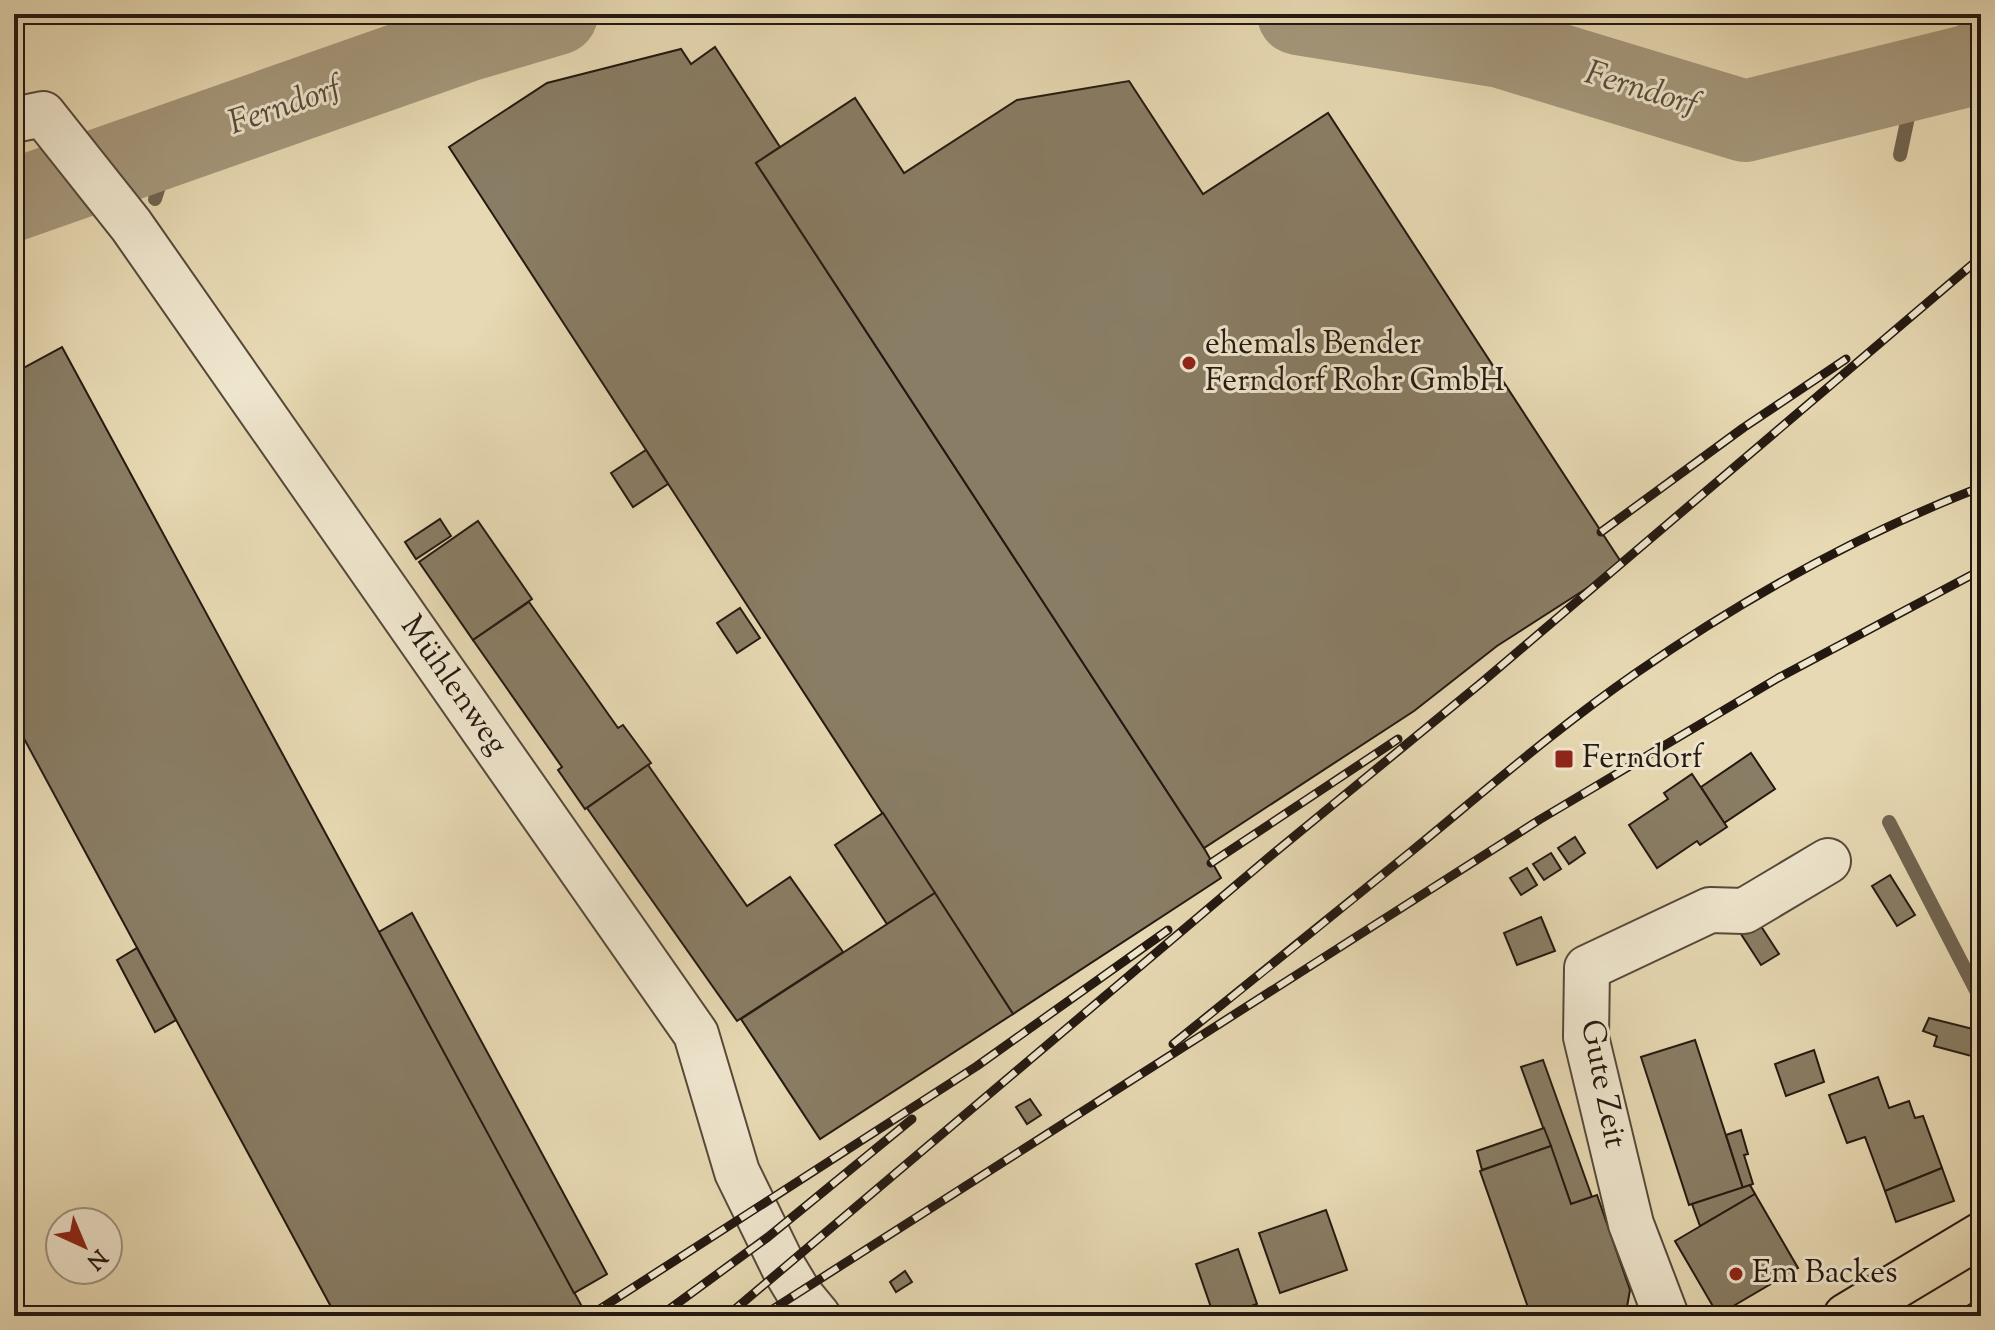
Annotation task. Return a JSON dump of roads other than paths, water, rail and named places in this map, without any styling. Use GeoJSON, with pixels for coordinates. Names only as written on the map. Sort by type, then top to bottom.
{"type":"FeatureCollection","features":[{"type":"Feature","properties":{"kind":"main road"},"geometry":{"type":"LineString","coordinates":[[1846,1316],[1981,1235]]}},
{"type":"Feature","properties":{"kind":"street","name":"Mühlenweg"},"geometry":{"type":"LineString","coordinates":[[29,117],[131,225],[696,1034],[737,1172],[784,1268],[818,1316]]}},
{"type":"Feature","properties":{"kind":"street","name":"Gute Zeit"},"geometry":{"type":"LineString","coordinates":[[1666,1316],[1631,1224],[1586,1037],[1587,968],[1710,910],[1744,911],[1828,861]]}},
{"type":"Feature","properties":{"kind":"waterway","name":"Ferndorf"},"geometry":{"type":"LineString","coordinates":[[14,200],[466,41],[557,14]]}},
{"type":"Feature","properties":{"kind":"waterway","name":"Ferndorf"},"geometry":{"type":"LineString","coordinates":[[1298,14],[1501,47],[1745,121],[1981,60]]}},
{"type":"Feature","properties":{"kind":"waterway"},"geometry":{"type":"LineString","coordinates":[[1900,155],[1916,79]]}},
{"type":"Feature","properties":{"kind":"waterway"},"geometry":{"type":"LineString","coordinates":[[155,199],[172,145]]}},
{"type":"Feature","properties":{"kind":"waterway"},"geometry":{"type":"LineString","coordinates":[[1889,822],[1981,1000]]}},
{"type":"Feature","properties":{"kind":"railway"},"geometry":{"type":"LineString","coordinates":[[727,1316],[1274,853],[1481,683],[1981,257]]}},
{"type":"Feature","properties":{"kind":"railway"},"geometry":{"type":"LineString","coordinates":[[1601,532],[1743,428],[1846,359]]}},
{"type":"Feature","properties":{"kind":"railway"},"geometry":{"type":"LineString","coordinates":[[1173,1044],[1550,737],[1636,673],[1718,619],[1803,570],[1891,525],[1981,487]]}},
{"type":"Feature","properties":{"kind":"railway"},"geometry":{"type":"LineString","coordinates":[[762,1316],[1539,820],[1778,678],[1981,570]]}},
{"type":"Feature","properties":{"kind":"railway"},"geometry":{"type":"LineString","coordinates":[[1211,863],[1398,739]]}},
{"type":"Feature","properties":{"kind":"railway"},"geometry":{"type":"LineString","coordinates":[[589,1316],[977,1066],[1168,930]]}},
{"type":"Feature","properties":{"kind":"railway"},"geometry":{"type":"LineString","coordinates":[[660,1316],[768,1237],[912,1119]]}},
{"type":"Feature","properties":{"kind":"place","name":"ehemals Bender Ferndorf Rohr GmbH"},"geometry":{"type":"Point","coordinates":[1189,363]}},
{"type":"Feature","properties":{"kind":"place","name":"Ferndorf"},"geometry":{"type":"Point","coordinates":[1564,759]}},
{"type":"Feature","properties":{"kind":"place","name":"Em Backes"},"geometry":{"type":"Point","coordinates":[1736,1274]}}]}
